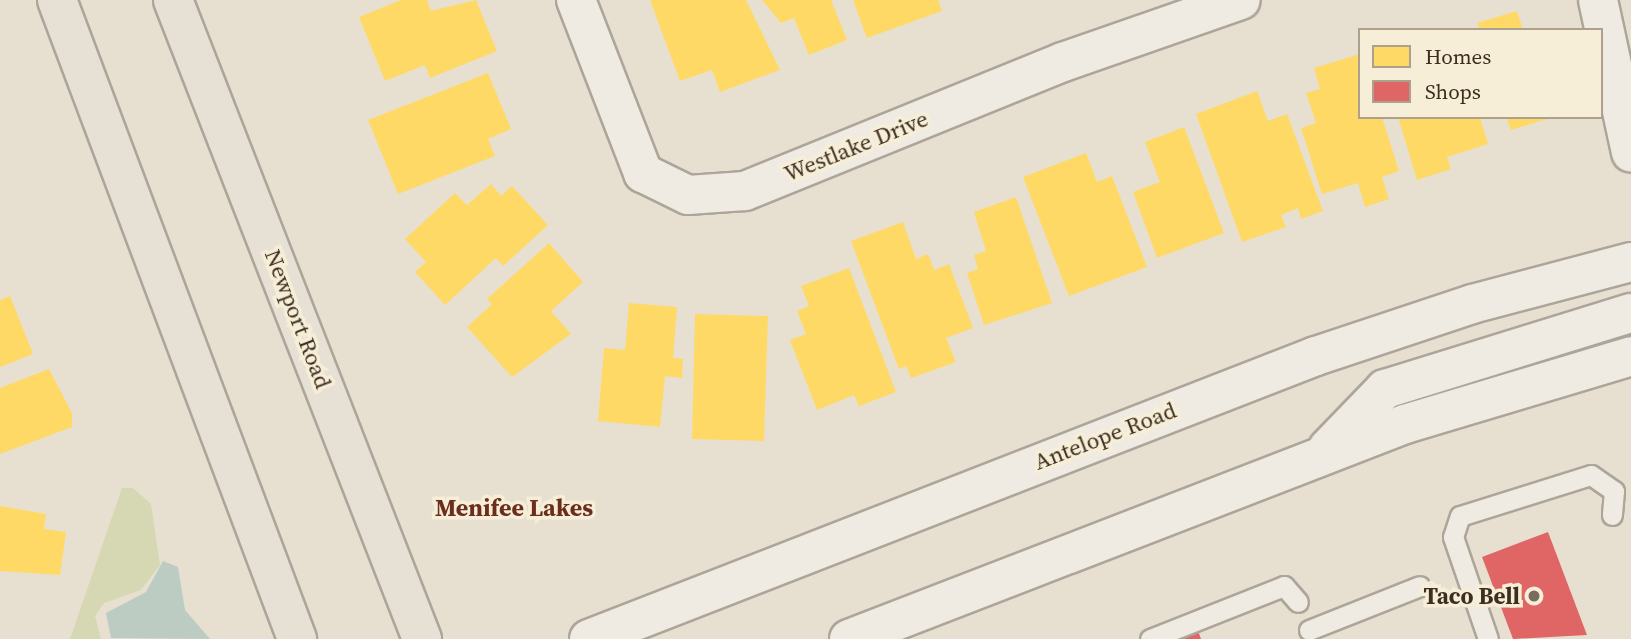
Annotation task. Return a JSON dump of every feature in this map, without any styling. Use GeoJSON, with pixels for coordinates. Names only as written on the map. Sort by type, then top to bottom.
{"type":"FeatureCollection","features":[{"type":"Feature","properties":{"kind":"main road"},"geometry":{"type":"LineString","coordinates":[[57,0],[297,639]]}},
{"type":"Feature","properties":{"kind":"main road","name":"Newport Road"},"geometry":{"type":"LineString","coordinates":[[173,0],[422,639]]}},
{"type":"Feature","properties":{"kind":"main road","name":"Westlake Drive"},"geometry":{"type":"LineString","coordinates":[[576,0],[643,173],[688,195],[745,191],[1063,62],[1241,0]]}},
{"type":"Feature","properties":{"kind":"main road"},"geometry":{"type":"LineString","coordinates":[[1598,0],[1631,152]]}},
{"type":"Feature","properties":{"kind":"main road","name":"Antelope Road"},"geometry":{"type":"LineString","coordinates":[[589,639],[1316,356],[1472,304],[1631,262]]}},
{"type":"Feature","properties":{"kind":"main road"},"geometry":{"type":"LineString","coordinates":[[1322,455],[1385,389],[1631,313]]}},
{"type":"Feature","properties":{"kind":"main road"},"geometry":{"type":"LineString","coordinates":[[849,639],[1322,455],[1631,356]]}},
{"type":"Feature","properties":{"kind":"lane"},"geometry":{"type":"LineString","coordinates":[[1488,639],[1452,537],[1460,516],[1591,475],[1614,491],[1612,515]]}},
{"type":"Feature","properties":{"kind":"lane"},"geometry":{"type":"LineString","coordinates":[[1150,639],[1284,586],[1298,602]]}},
{"type":"Feature","properties":{"kind":"lane"},"geometry":{"type":"LineString","coordinates":[[1309,629],[1420,586]]}},
{"type":"Feature","properties":{"kind":"green space"},"geometry":{"type":"Polygon","coordinates":[[[122,488],[133,488],[151,504],[160,565],[141,590],[104,603],[95,616],[101,639],[70,639],[122,488]]]}},
{"type":"Feature","properties":{"kind":"shaded area"},"geometry":{"type":"Polygon","coordinates":[[[163,561],[178,567],[185,610],[210,639],[111,638],[106,613],[146,592],[163,561]]]}},
{"type":"Feature","properties":{"kind":"building: Homes"},"geometry":{"type":"Polygon","coordinates":[[[401,0],[427,0],[431,11],[476,0],[497,51],[430,78],[425,65],[385,81],[359,17],[401,0]]]}},
{"type":"Feature","properties":{"kind":"building: Homes"},"geometry":{"type":"Polygon","coordinates":[[[650,0],[746,0],[780,70],[720,92],[712,70],[680,81],[650,0]]]}},
{"type":"Feature","properties":{"kind":"building: Homes"},"geometry":{"type":"Polygon","coordinates":[[[762,0],[831,0],[847,40],[809,55],[794,18],[781,23],[762,0]]]}},
{"type":"Feature","properties":{"kind":"building: Homes"},"geometry":{"type":"Polygon","coordinates":[[[853,0],[938,0],[942,11],[867,38],[853,0]]]}},
{"type":"Feature","properties":{"kind":"building: Homes"},"geometry":{"type":"Polygon","coordinates":[[[1517,11],[1522,28],[1479,28],[1477,23],[1517,11]]]}},
{"type":"Feature","properties":{"kind":"building: Homes"},"geometry":{"type":"Polygon","coordinates":[[[1358,55],[1358,119],[1383,119],[1399,171],[1382,177],[1389,199],[1365,207],[1358,183],[1322,194],[1301,128],[1316,123],[1306,93],[1320,89],[1314,68],[1358,55]]]}},
{"type":"Feature","properties":{"kind":"building: Homes"},"geometry":{"type":"Polygon","coordinates":[[[488,73],[511,129],[488,139],[495,156],[398,194],[368,120],[488,73]]]}},
{"type":"Feature","properties":{"kind":"building: Homes"},"geometry":{"type":"Polygon","coordinates":[[[1257,91],[1268,121],[1287,114],[1323,211],[1301,219],[1298,208],[1281,215],[1286,227],[1242,242],[1196,114],[1257,91]]]}},
{"type":"Feature","properties":{"kind":"building: Homes"},"geometry":{"type":"Polygon","coordinates":[[[1399,119],[1481,119],[1488,144],[1447,157],[1451,169],[1417,180],[1399,119]]]}},
{"type":"Feature","properties":{"kind":"building: Homes"},"geometry":{"type":"Polygon","coordinates":[[[1507,119],[1548,119],[1511,130],[1507,119]]]}},
{"type":"Feature","properties":{"kind":"building: Homes"},"geometry":{"type":"Polygon","coordinates":[[[1184,127],[1224,233],[1157,258],[1133,192],[1160,182],[1145,142],[1184,127]]]}},
{"type":"Feature","properties":{"kind":"building: Homes"},"geometry":{"type":"Polygon","coordinates":[[[1086,153],[1097,182],[1112,176],[1147,267],[1069,296],[1023,177],[1086,153]]]}},
{"type":"Feature","properties":{"kind":"building: Homes"},"geometry":{"type":"Polygon","coordinates":[[[491,184],[501,196],[512,186],[548,225],[503,266],[496,258],[445,305],[415,272],[426,262],[405,239],[455,193],[467,205],[491,184]]]}},
{"type":"Feature","properties":{"kind":"building: Homes"},"geometry":{"type":"Polygon","coordinates":[[[1016,197],[1052,303],[984,325],[967,273],[978,269],[974,255],[986,251],[974,212],[1016,197]]]}},
{"type":"Feature","properties":{"kind":"building: Homes"},"geometry":{"type":"Polygon","coordinates":[[[903,222],[916,259],[928,254],[934,270],[949,264],[973,328],[946,338],[956,362],[911,378],[906,366],[899,369],[851,241],[903,222]]]}},
{"type":"Feature","properties":{"kind":"building: Homes"},"geometry":{"type":"Polygon","coordinates":[[[549,243],[583,282],[551,311],[571,334],[512,377],[467,327],[492,304],[487,299],[549,243]]]}},
{"type":"Feature","properties":{"kind":"building: Homes"},"geometry":{"type":"Polygon","coordinates":[[[849,268],[896,392],[859,406],[854,395],[817,410],[790,340],[806,334],[797,311],[809,306],[801,286],[849,268]]]}},
{"type":"Feature","properties":{"kind":"building: Homes"},"geometry":{"type":"Polygon","coordinates":[[[10,296],[33,354],[0,367],[0,300],[10,296]]]}},
{"type":"Feature","properties":{"kind":"building: Homes"},"geometry":{"type":"Polygon","coordinates":[[[629,303],[677,307],[673,358],[683,359],[682,378],[665,376],[660,427],[598,421],[604,348],[625,350],[629,303]]]}},
{"type":"Feature","properties":{"kind":"building: Homes"},"geometry":{"type":"Polygon","coordinates":[[[695,314],[768,316],[764,441],[692,439],[695,314]]]}},
{"type":"Feature","properties":{"kind":"building: Homes"},"geometry":{"type":"Polygon","coordinates":[[[49,369],[72,413],[72,427],[0,454],[0,388],[49,369]]]}},
{"type":"Feature","properties":{"kind":"building: Homes"},"geometry":{"type":"Polygon","coordinates":[[[0,506],[46,514],[44,529],[66,532],[60,575],[0,571],[0,506]]]}},
{"type":"Feature","properties":{"kind":"building: Shops","name":"Taco Bell"},"geometry":{"type":"Polygon","coordinates":[[[1548,532],[1587,635],[1513,639],[1482,557],[1548,532]]]}},
{"type":"Feature","properties":{"kind":"building: Shops"},"geometry":{"type":"Polygon","coordinates":[[[1197,628],[1201,639],[1171,639],[1197,628]]]}},
{"type":"Feature","properties":{"kind":"place","name":"Taco Bell"},"geometry":{"type":"Point","coordinates":[1534,596]}},
{"type":"Feature","properties":{"kind":"district","name":"Menifee Lakes"},"geometry":{"type":"Point","coordinates":[514,508]}}]}
